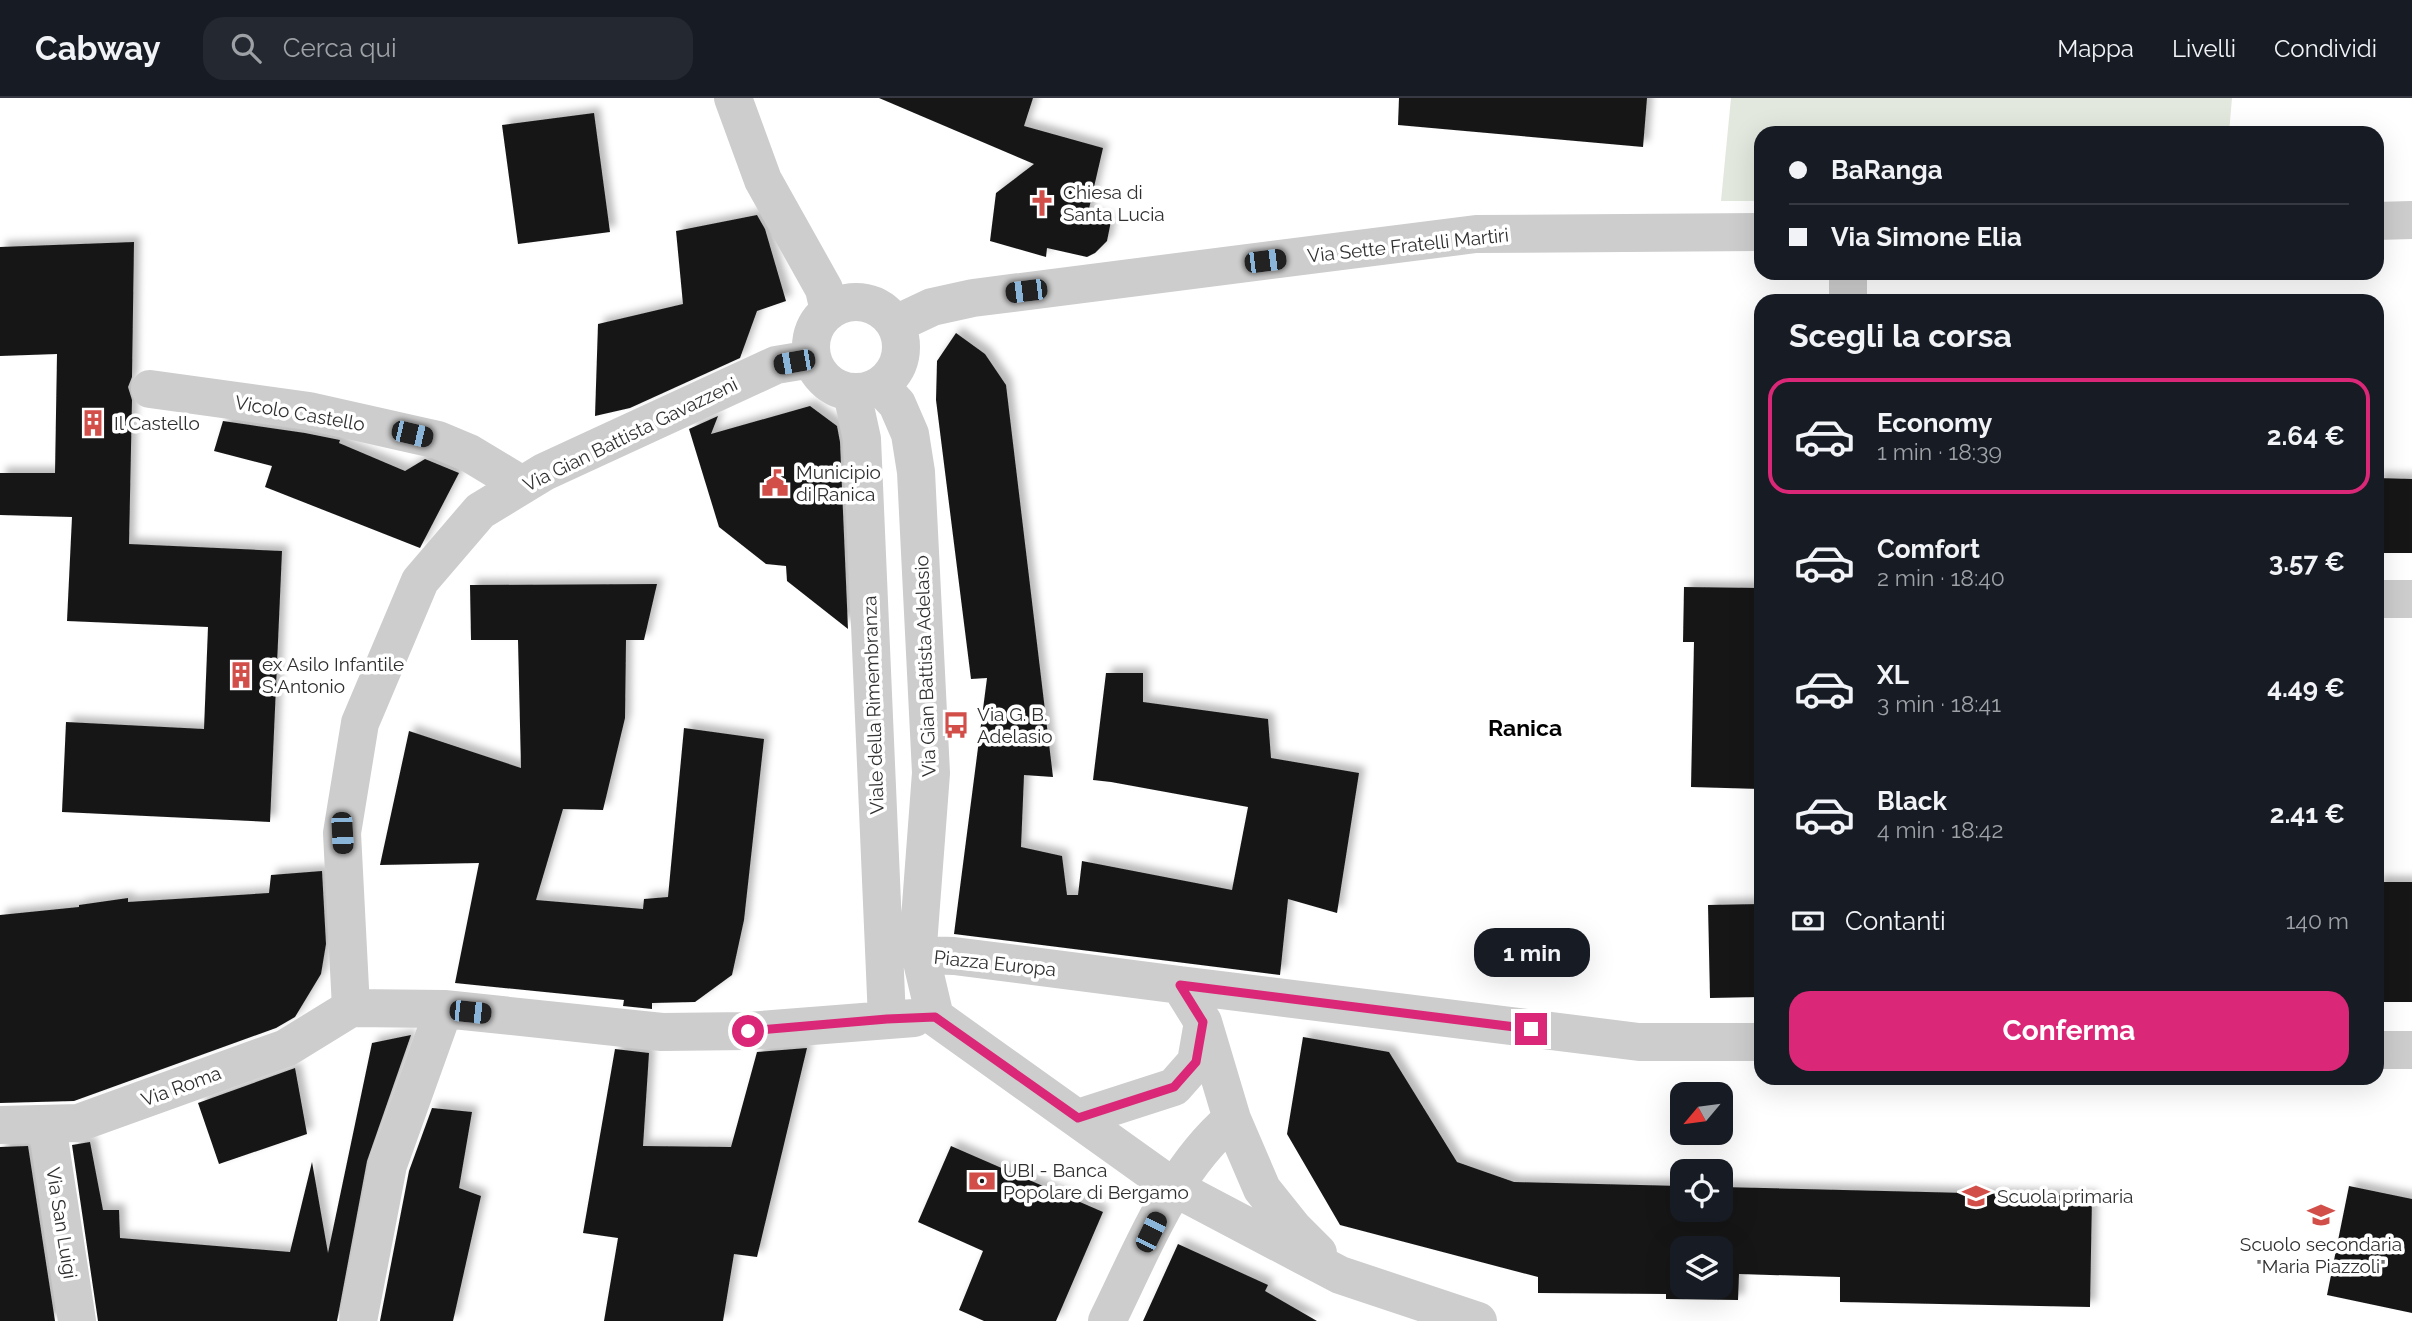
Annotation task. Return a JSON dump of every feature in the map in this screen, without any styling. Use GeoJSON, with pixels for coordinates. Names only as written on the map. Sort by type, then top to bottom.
{"type":"FeatureCollection","features":[{"type":"Feature","properties":{"kind":"street"},"geometry":{"type":"LineString","coordinates":[[733,98],[763,180],[824,289],[829,311]]}},
{"type":"Feature","properties":{"kind":"street"},"geometry":{"type":"LineString","coordinates":[[2384,221],[2412,220]]}},
{"type":"Feature","properties":{"kind":"street","name":"Via Sette Fratelli Martiri"},"geometry":{"type":"LineString","coordinates":[[896,324],[932,306],[973,298],[1476,234],[1754,232]]}},
{"type":"Feature","properties":{"kind":"street"},"geometry":{"type":"LineString","coordinates":[[846,303],[865,303],[883,310],[896,324],[902,341],[901,358],[894,374],[866,390],[834,388],[820,376],[812,359],[811,341],[817,324],[829,311],[846,303]]}},
{"type":"Feature","properties":{"kind":"street","name":"Via Gian Battista Gavazzeni"},"geometry":{"type":"LineString","coordinates":[[351,1008],[342,833],[360,723],[420,581],[480,511],[544,472],[776,365],[812,359]]}},
{"type":"Feature","properties":{"kind":"street","name":"Vicolo Castello"},"geometry":{"type":"LineString","coordinates":[[150,389],[309,411],[438,440],[469,453],[522,485]]}},
{"type":"Feature","properties":{"kind":"street","name":"Via Gian Battista Adelasio"},"geometry":{"type":"LineString","coordinates":[[866,390],[897,404],[910,434],[916,472],[931,773],[918,945],[920,955]]}},
{"type":"Feature","properties":{"kind":"street","name":"Viale della Rimembranza"},"geometry":{"type":"LineString","coordinates":[[866,390],[862,439],[887,1019]]}},
{"type":"Feature","properties":{"kind":"street"},"geometry":{"type":"LineString","coordinates":[[2384,599],[2412,599]]}},
{"type":"Feature","properties":{"kind":"street","name":"Piazza Europa"},"geometry":{"type":"LineString","coordinates":[[935,1017],[920,955],[954,956],[1639,1042],[1754,1042]]}},
{"type":"Feature","properties":{"kind":"street"},"geometry":{"type":"LineString","coordinates":[[1180,985],[1203,1022],[1232,1119],[1262,1189],[1294,1229],[1340,1275]]}},
{"type":"Feature","properties":{"kind":"street"},"geometry":{"type":"LineString","coordinates":[[351,1008],[444,1009],[662,1032],[748,1031],[935,1017],[1173,1187],[1340,1275],[1478,1321]]}},
{"type":"Feature","properties":{"kind":"street","name":"Via Roma"},"geometry":{"type":"LineString","coordinates":[[0,1125],[78,1123],[286,1048],[351,1008]]}},
{"type":"Feature","properties":{"kind":"street"},"geometry":{"type":"LineString","coordinates":[[358,1321],[388,1165],[444,1009]]}},
{"type":"Feature","properties":{"kind":"street"},"geometry":{"type":"LineString","coordinates":[[1078,1118],[1174,1087],[1196,1062],[1203,1022]]}},
{"type":"Feature","properties":{"kind":"street"},"geometry":{"type":"LineString","coordinates":[[2384,1050],[2412,1050]]}},
{"type":"Feature","properties":{"kind":"street"},"geometry":{"type":"LineString","coordinates":[[1107,1321],[1173,1187],[1214,1134],[1232,1119]]}},
{"type":"Feature","properties":{"kind":"street","name":"Via San Luigi"},"geometry":{"type":"LineString","coordinates":[[47,1125],[77,1321]]}},
{"type":"Feature","properties":{"kind":"shaded area"},"geometry":{"type":"Polygon","coordinates":[[[1731,98],[2232,98],[2230,126],[1754,126],[1754,201],[1721,201],[1731,98]]]}},
{"type":"Feature","properties":{"kind":"building","name":"Chiesa di Santa Lucia"},"geometry":{"type":"Polygon","coordinates":[[[879,98],[1033,98],[1024,126],[1103,148],[1088,213],[1111,221],[1107,241],[1087,257],[1047,248],[1046,257],[990,241],[996,193],[1034,164],[879,98]]]}},
{"type":"Feature","properties":{"kind":"building"},"geometry":{"type":"Polygon","coordinates":[[[1399,98],[1647,98],[1643,147],[1398,125],[1399,98]]]}},
{"type":"Feature","properties":{"kind":"building"},"geometry":{"type":"Polygon","coordinates":[[[594,113],[610,232],[518,244],[502,125],[594,113]]]}},
{"type":"Feature","properties":{"kind":"building"},"geometry":{"type":"Polygon","coordinates":[[[757,215],[765,229],[786,301],[757,311],[740,358],[630,408],[595,416],[598,324],[683,304],[676,231],[757,215]]]}},
{"type":"Feature","properties":{"kind":"building"},"geometry":{"type":"Polygon","coordinates":[[[134,242],[132,377],[128,387],[132,400],[129,544],[282,551],[270,822],[62,812],[66,722],[204,729],[208,627],[67,621],[72,517],[0,515],[0,473],[55,473],[57,354],[0,356],[0,247],[134,242]]]}},
{"type":"Feature","properties":{"kind":"building"},"geometry":{"type":"Polygon","coordinates":[[[956,333],[985,354],[1006,385],[1053,777],[1024,775],[1021,847],[1062,856],[1067,895],[1078,895],[1082,861],[1232,890],[1248,807],[1093,780],[1106,673],[1143,673],[1143,702],[1268,719],[1271,758],[1359,773],[1337,913],[1288,899],[1280,975],[954,934],[987,678],[971,679],[936,400],[937,361],[956,333]]]}},
{"type":"Feature","properties":{"kind":"building","name":"Municipio di Ranica"},"geometry":{"type":"Polygon","coordinates":[[[810,406],[837,426],[840,442],[848,629],[787,581],[786,566],[766,564],[719,527],[689,429],[718,416],[711,434],[810,406]]]}},
{"type":"Feature","properties":{"kind":"building"},"geometry":{"type":"Polygon","coordinates":[[[223,421],[340,440],[339,443],[405,471],[425,459],[459,473],[420,548],[265,487],[272,466],[214,451],[223,421]]]}},
{"type":"Feature","properties":{"kind":"building"},"geometry":{"type":"Polygon","coordinates":[[[2384,478],[2412,479],[2412,553],[2384,553],[2384,478]]]}},
{"type":"Feature","properties":{"kind":"building"},"geometry":{"type":"Polygon","coordinates":[[[657,584],[644,640],[626,640],[625,718],[603,810],[563,809],[536,900],[643,909],[644,899],[668,897],[684,728],[764,739],[744,920],[732,975],[695,1002],[652,1003],[652,1009],[623,1006],[624,1000],[455,983],[479,863],[380,865],[409,731],[521,768],[518,640],[471,640],[470,585],[657,584]]]}},
{"type":"Feature","properties":{"kind":"building"},"geometry":{"type":"Polygon","coordinates":[[[1684,587],[1754,588],[1754,789],[1691,787],[1694,642],[1683,642],[1684,587]]]}},
{"type":"Feature","properties":{"kind":"building"},"geometry":{"type":"Polygon","coordinates":[[[322,871],[326,944],[321,974],[295,1017],[276,1028],[74,1101],[0,1103],[0,915],[79,907],[128,898],[128,902],[269,893],[271,875],[322,871]]]}},
{"type":"Feature","properties":{"kind":"building"},"geometry":{"type":"Polygon","coordinates":[[[2384,882],[2412,882],[2412,1002],[2384,1002],[2384,882]]]}},
{"type":"Feature","properties":{"kind":"building"},"geometry":{"type":"Polygon","coordinates":[[[1754,904],[1754,997],[1710,998],[1708,905],[1754,904]]]}},
{"type":"Feature","properties":{"kind":"building"},"geometry":{"type":"Polygon","coordinates":[[[411,1035],[367,1161],[337,1321],[98,1321],[72,1145],[90,1142],[103,1210],[119,1210],[120,1238],[290,1252],[312,1162],[328,1253],[372,1043],[411,1035]]]}},
{"type":"Feature","properties":{"kind":"building"},"geometry":{"type":"Polygon","coordinates":[[[1303,1037],[1389,1052],[1457,1162],[1514,1182],[1670,1186],[1670,1222],[1733,1222],[1733,1187],[2092,1196],[2090,1307],[1840,1302],[1840,1277],[1739,1274],[1738,1300],[1666,1299],[1666,1294],[1538,1293],[1538,1277],[1340,1225],[1287,1134],[1303,1037]]]}},
{"type":"Feature","properties":{"kind":"building"},"geometry":{"type":"Polygon","coordinates":[[[807,1048],[757,1257],[734,1254],[723,1321],[604,1321],[618,1238],[583,1233],[615,1049],[649,1053],[643,1146],[731,1147],[757,1052],[807,1048]]]}},
{"type":"Feature","properties":{"kind":"building"},"geometry":{"type":"Polygon","coordinates":[[[295,1068],[307,1134],[219,1164],[198,1103],[295,1068]]]}},
{"type":"Feature","properties":{"kind":"building"},"geometry":{"type":"Polygon","coordinates":[[[432,1108],[472,1112],[459,1188],[481,1196],[453,1321],[380,1321],[409,1171],[432,1108]]]}},
{"type":"Feature","properties":{"kind":"building"},"geometry":{"type":"Polygon","coordinates":[[[28,1146],[55,1321],[0,1321],[0,1147],[28,1146]]]}},
{"type":"Feature","properties":{"kind":"building"},"geometry":{"type":"Polygon","coordinates":[[[951,1146],[1103,1212],[1056,1321],[984,1321],[959,1310],[983,1251],[918,1222],[951,1146]]]}},
{"type":"Feature","properties":{"kind":"building"},"geometry":{"type":"Polygon","coordinates":[[[2349,1186],[2412,1199],[2412,1313],[2327,1295],[2349,1186]]]}},
{"type":"Feature","properties":{"kind":"building"},"geometry":{"type":"Polygon","coordinates":[[[1178,1244],[1268,1285],[1265,1291],[1317,1321],[1143,1321],[1178,1244]]]}},
{"type":"Feature","properties":{"kind":"place","name":"Chiesa di Santa Lucia"},"geometry":{"type":"Point","coordinates":[1042,203]}},
{"type":"Feature","properties":{"kind":"place","name":"Il Castello"},"geometry":{"type":"Point","coordinates":[93,423]}},
{"type":"Feature","properties":{"kind":"place","name":"Municipio di Ranica"},"geometry":{"type":"Point","coordinates":[775,483]}},
{"type":"Feature","properties":{"kind":"place","name":"ex Asilo Infantile S.Antonio"},"geometry":{"type":"Point","coordinates":[241,675]}},
{"type":"Feature","properties":{"kind":"place","name":"Via G. B. Adelasio"},"geometry":{"type":"Point","coordinates":[956,725]}},
{"type":"Feature","properties":{"kind":"place","name":"UBI - Banca Popolare di Bergamo"},"geometry":{"type":"Point","coordinates":[982,1181]}},
{"type":"Feature","properties":{"kind":"place","name":"Scuola primaria"},"geometry":{"type":"Point","coordinates":[1976,1196]}},
{"type":"Feature","properties":{"kind":"place","name":"Scuolo secondaria \"Maria Piazzoli\""},"geometry":{"type":"Point","coordinates":[2321,1215]}},
{"type":"Feature","properties":{"kind":"district","name":"Ranica"},"geometry":{"type":"Point","coordinates":[1525,728]}},
{"type":"Feature","properties":{"kind":"route"},"geometry":{"type":"LineString","coordinates":[[748,1031],[935,1017],[1078,1118],[1174,1087],[1196,1062],[1203,1022],[1180,985],[1531,1029]]}}]}
